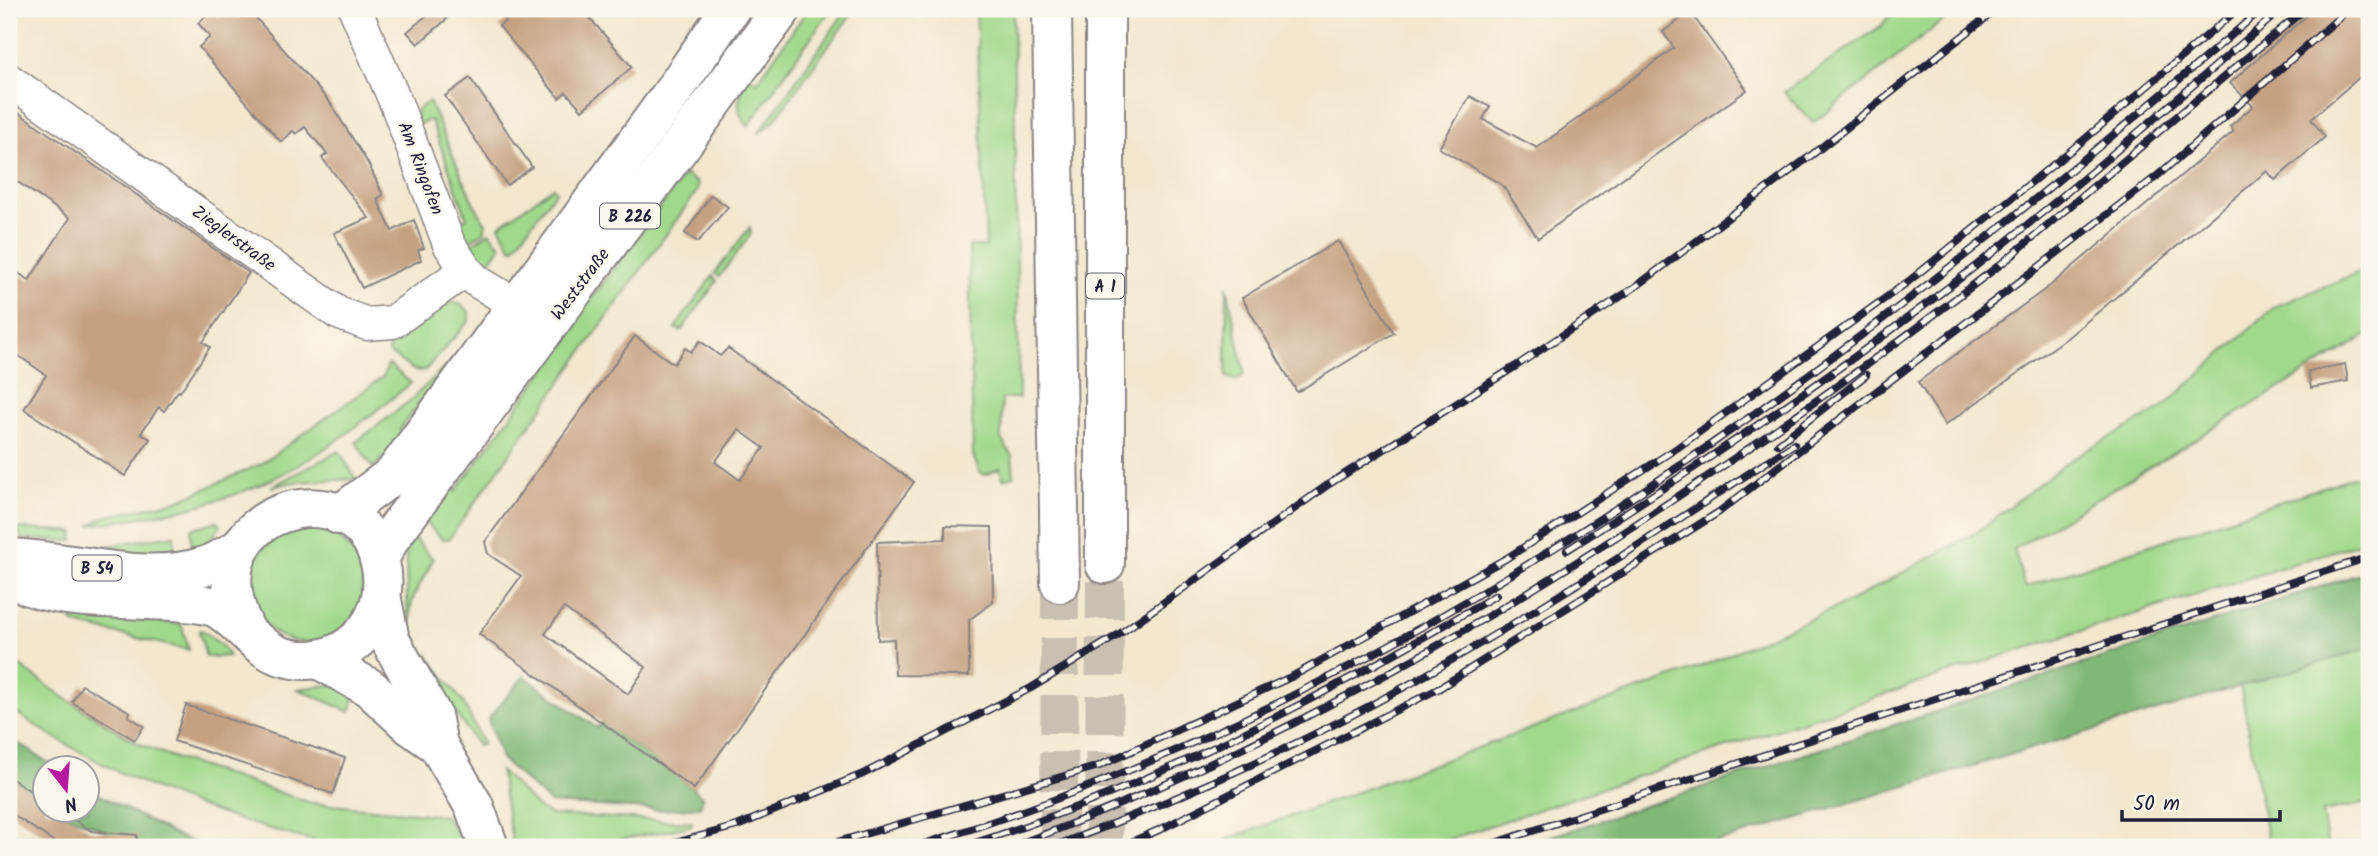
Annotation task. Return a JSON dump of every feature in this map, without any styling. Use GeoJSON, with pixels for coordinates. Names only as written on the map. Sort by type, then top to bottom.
{"type":"FeatureCollection","features":[{"type":"Feature","properties":{"kind":"main road","name":"B 226"},"geometry":{"type":"LineString","coordinates":[[339,515],[394,474],[515,304],[670,96],[730,9]]}},
{"type":"Feature","properties":{"kind":"main road","name":"Weststraße"},"geometry":{"type":"LineString","coordinates":[[380,559],[391,537],[782,9]]}},
{"type":"Feature","properties":{"kind":"main road"},"geometry":{"type":"LineString","coordinates":[[1052,9],[1060,583]]}},
{"type":"Feature","properties":{"kind":"main road","name":"A 1"},"geometry":{"type":"LineString","coordinates":[[1105,9],[1105,564]]}},
{"type":"Feature","properties":{"kind":"main road","name":"B 54"},"geometry":{"type":"LineString","coordinates":[[9,558],[46,559],[126,573],[195,568],[239,549],[258,526],[284,512],[312,508],[339,515],[367,536],[380,559],[382,600],[390,640],[432,715],[438,744],[474,807],[489,847]]}},
{"type":"Feature","properties":{"kind":"main road"},"geometry":{"type":"LineString","coordinates":[[239,549],[233,588],[244,627]]}},
{"type":"Feature","properties":{"kind":"main road","name":"B 54"},"geometry":{"type":"LineString","coordinates":[[9,576],[46,589],[91,597],[215,607],[276,654],[295,659],[318,659],[336,655],[360,639],[376,618],[382,600]]}},
{"type":"Feature","properties":{"kind":"main road","name":"B 54"},"geometry":{"type":"LineString","coordinates":[[318,659],[370,688],[411,726],[438,744]]}},
{"type":"Feature","properties":{"kind":"street","name":"Am Ringofen"},"geometry":{"type":"LineString","coordinates":[[355,9],[396,103],[449,244],[466,270],[489,291],[515,304]]}},
{"type":"Feature","properties":{"kind":"street","name":"Zieglerstraße"},"geometry":{"type":"LineString","coordinates":[[9,80],[338,313],[367,324],[393,322],[466,270]]}},
{"type":"Feature","properties":{"kind":"green space"},"geometry":{"type":"Polygon","coordinates":[[[753,9],[758,9],[734,42],[721,78],[709,69],[753,9]]]}},
{"type":"Feature","properties":{"kind":"green space"},"geometry":{"type":"Polygon","coordinates":[[[808,9],[831,9],[748,126],[740,114],[739,102],[748,76],[757,82],[808,9]]]}},
{"type":"Feature","properties":{"kind":"green space"},"geometry":{"type":"Polygon","coordinates":[[[847,9],[855,9],[773,122],[758,134],[847,9]]]}},
{"type":"Feature","properties":{"kind":"green space"},"geometry":{"type":"Polygon","coordinates":[[[976,9],[1013,9],[1019,398],[1002,398],[1001,439],[1012,456],[1014,476],[1003,479],[1000,468],[985,475],[979,471],[973,455],[969,246],[986,246],[976,9]]]}},
{"type":"Feature","properties":{"kind":"green space"},"geometry":{"type":"Polygon","coordinates":[[[1896,9],[1958,9],[1813,123],[1784,92],[1881,26],[1896,9]]]}},
{"type":"Feature","properties":{"kind":"green space"},"geometry":{"type":"Polygon","coordinates":[[[429,101],[473,202],[486,224],[484,232],[464,244],[452,224],[467,218],[431,120],[415,125],[417,110],[429,101]]]}},
{"type":"Feature","properties":{"kind":"green space"},"geometry":{"type":"Polygon","coordinates":[[[685,174],[698,184],[697,191],[449,539],[442,539],[423,520],[448,488],[455,492],[577,326],[571,321],[603,284],[685,174]]]}},
{"type":"Feature","properties":{"kind":"green space"},"geometry":{"type":"Polygon","coordinates":[[[553,187],[556,191],[514,248],[511,247],[499,226],[553,187]]]}},
{"type":"Feature","properties":{"kind":"green space"},"geometry":{"type":"Polygon","coordinates":[[[750,227],[751,234],[719,277],[715,273],[750,227]]]}},
{"type":"Feature","properties":{"kind":"green space"},"geometry":{"type":"Polygon","coordinates":[[[489,232],[501,246],[487,265],[467,248],[489,232]]]}},
{"type":"Feature","properties":{"kind":"green space"},"geometry":{"type":"Polygon","coordinates":[[[2369,268],[2369,334],[2014,549],[2025,587],[2353,477],[2369,475],[2369,540],[1955,671],[1426,847],[1226,847],[1225,840],[1700,667],[1851,601],[1977,532],[2071,459],[2161,409],[2274,307],[2369,268]]]}},
{"type":"Feature","properties":{"kind":"green space"},"geometry":{"type":"Polygon","coordinates":[[[713,276],[717,281],[681,331],[675,328],[713,276]]]}},
{"type":"Feature","properties":{"kind":"green space"},"geometry":{"type":"Polygon","coordinates":[[[1227,286],[1244,370],[1243,376],[1235,380],[1227,377],[1226,370],[1227,286]]]}},
{"type":"Feature","properties":{"kind":"green space"},"geometry":{"type":"Polygon","coordinates":[[[457,302],[469,311],[469,321],[425,370],[415,371],[388,352],[391,343],[446,304],[457,302]]]}},
{"type":"Feature","properties":{"kind":"green space"},"geometry":{"type":"Polygon","coordinates":[[[463,350],[446,379],[440,376],[400,429],[405,433],[373,468],[356,442],[411,400],[463,350]]]}},
{"type":"Feature","properties":{"kind":"green space"},"geometry":{"type":"Polygon","coordinates":[[[388,364],[411,383],[348,432],[298,466],[258,486],[211,502],[90,525],[104,517],[177,501],[261,464],[383,377],[388,364]]]}},
{"type":"Feature","properties":{"kind":"green space"},"geometry":{"type":"Polygon","coordinates":[[[339,451],[356,479],[295,482],[271,487],[339,451]]]}},
{"type":"Feature","properties":{"kind":"green space"},"geometry":{"type":"Polygon","coordinates":[[[217,521],[221,526],[212,538],[192,552],[191,529],[217,521]]]}},
{"type":"Feature","properties":{"kind":"green space"},"geometry":{"type":"Polygon","coordinates":[[[16,528],[74,532],[73,541],[22,539],[16,528]]]}},
{"type":"Feature","properties":{"kind":"green space"},"geometry":{"type":"Polygon","coordinates":[[[306,528],[328,532],[346,545],[359,563],[363,585],[359,607],[346,625],[328,638],[306,642],[284,638],[266,625],[253,607],[249,585],[253,563],[266,545],[284,532],[306,528]]]}},
{"type":"Feature","properties":{"kind":"green space"},"geometry":{"type":"Polygon","coordinates":[[[174,535],[175,556],[158,558],[87,549],[174,535]]]}},
{"type":"Feature","properties":{"kind":"green space"},"geometry":{"type":"Polygon","coordinates":[[[412,536],[433,559],[412,601],[412,634],[408,639],[406,553],[412,536]]]}},
{"type":"Feature","properties":{"kind":"green space"},"geometry":{"type":"Polygon","coordinates":[[[2369,571],[2369,648],[1701,847],[1518,847],[2369,571]]]}},
{"type":"Feature","properties":{"kind":"green space"},"geometry":{"type":"Polygon","coordinates":[[[77,615],[181,624],[189,650],[79,625],[71,621],[77,615]]]}},
{"type":"Feature","properties":{"kind":"green space"},"geometry":{"type":"Polygon","coordinates":[[[202,630],[222,646],[229,656],[206,657],[199,631],[202,630]]]}},
{"type":"Feature","properties":{"kind":"green space"},"geometry":{"type":"Polygon","coordinates":[[[2369,648],[2369,803],[2322,812],[2328,847],[2269,847],[2240,684],[2369,648]]]}},
{"type":"Feature","properties":{"kind":"green space"},"geometry":{"type":"Polygon","coordinates":[[[427,654],[463,702],[483,744],[478,746],[420,659],[427,654]]]}},
{"type":"Feature","properties":{"kind":"green space"},"geometry":{"type":"Polygon","coordinates":[[[9,658],[69,701],[135,742],[311,803],[445,816],[466,847],[344,845],[298,837],[235,819],[167,794],[102,764],[102,754],[84,754],[9,708],[9,658]]]}},
{"type":"Feature","properties":{"kind":"green space"},"geometry":{"type":"Polygon","coordinates":[[[524,676],[597,728],[602,722],[694,789],[703,798],[700,807],[663,810],[550,803],[501,759],[488,719],[524,676]]]}},
{"type":"Feature","properties":{"kind":"green space"},"geometry":{"type":"Polygon","coordinates":[[[329,685],[357,689],[350,712],[298,689],[329,685]]]}},
{"type":"Feature","properties":{"kind":"green space"},"geometry":{"type":"Polygon","coordinates":[[[9,737],[35,754],[32,754],[32,792],[9,777],[9,737]]]}},
{"type":"Feature","properties":{"kind":"green space"},"geometry":{"type":"Polygon","coordinates":[[[500,771],[541,810],[552,815],[692,822],[692,826],[583,847],[513,847],[500,771]]]}},
{"type":"Feature","properties":{"kind":"green space"},"geometry":{"type":"Polygon","coordinates":[[[102,796],[175,835],[206,847],[125,847],[103,830],[89,824],[102,824],[102,796]]]}},
{"type":"Feature","properties":{"kind":"green space"},"geometry":{"type":"Polygon","coordinates":[[[31,835],[54,847],[21,847],[31,835]]]}},
{"type":"Feature","properties":{"kind":"building"},"geometry":{"type":"Polygon","coordinates":[[[228,9],[241,16],[248,9],[329,101],[368,163],[383,195],[377,199],[392,231],[414,220],[424,248],[418,250],[421,260],[362,288],[334,233],[369,218],[322,158],[327,154],[305,127],[296,134],[293,131],[281,142],[199,47],[210,37],[198,23],[212,11],[217,17],[228,9]]]}},
{"type":"Feature","properties":{"kind":"building"},"geometry":{"type":"Polygon","coordinates":[[[434,9],[447,19],[418,44],[407,32],[434,9]]]}},
{"type":"Feature","properties":{"kind":"building"},"geometry":{"type":"Polygon","coordinates":[[[496,9],[582,9],[632,67],[582,110],[566,92],[559,98],[499,26],[506,21],[496,9]]]}},
{"type":"Feature","properties":{"kind":"building"},"geometry":{"type":"Polygon","coordinates":[[[2314,9],[2369,9],[2369,69],[2311,119],[2325,137],[2275,180],[2267,171],[2067,338],[1945,425],[1918,382],[2051,285],[2234,131],[2230,126],[2253,106],[2230,83],[2314,9]]]}},
{"type":"Feature","properties":{"kind":"building"},"geometry":{"type":"Polygon","coordinates":[[[1690,12],[1747,90],[1538,238],[1502,185],[1439,148],[1470,96],[1490,107],[1483,119],[1537,148],[1674,48],[1663,32],[1690,12]]]}},
{"type":"Feature","properties":{"kind":"building"},"geometry":{"type":"Polygon","coordinates":[[[470,78],[532,167],[507,185],[445,96],[470,78]]]}},
{"type":"Feature","properties":{"kind":"building"},"geometry":{"type":"Polygon","coordinates":[[[9,106],[249,273],[203,342],[210,347],[180,392],[178,391],[164,411],[159,407],[141,433],[150,439],[125,476],[24,409],[46,375],[9,349],[9,267],[29,280],[70,218],[9,176],[9,106]]]}},
{"type":"Feature","properties":{"kind":"building"},"geometry":{"type":"Polygon","coordinates":[[[711,195],[728,207],[698,242],[685,233],[711,195]]]}},
{"type":"Feature","properties":{"kind":"building"},"geometry":{"type":"Polygon","coordinates":[[[1338,241],[1394,333],[1297,392],[1242,298],[1338,241]]]}},
{"type":"Feature","properties":{"kind":"building"},"geometry":{"type":"Polygon","coordinates":[[[635,336],[674,364],[685,348],[691,352],[700,341],[720,356],[728,348],[914,482],[694,789],[479,634],[521,576],[488,554],[485,542],[635,336]],[[739,430],[715,462],[740,480],[764,448],[739,430]],[[564,608],[545,634],[628,694],[646,667],[564,608]]]}},
{"type":"Feature","properties":{"kind":"building"},"geometry":{"type":"Polygon","coordinates":[[[2345,364],[2348,381],[2311,388],[2308,371],[2345,364]]]}},
{"type":"Feature","properties":{"kind":"building"},"geometry":{"type":"Polygon","coordinates":[[[945,526],[992,527],[993,602],[969,620],[969,676],[895,675],[894,639],[878,640],[877,542],[945,539],[945,526]]]}},
{"type":"Feature","properties":{"kind":"building"},"geometry":{"type":"Polygon","coordinates":[[[82,685],[130,712],[128,716],[144,726],[135,740],[72,702],[82,685]]]}},
{"type":"Feature","properties":{"kind":"building"},"geometry":{"type":"Polygon","coordinates":[[[186,705],[345,758],[333,794],[174,741],[186,705]]]}},
{"type":"Feature","properties":{"kind":"building"},"geometry":{"type":"Polygon","coordinates":[[[9,777],[32,792],[32,824],[81,824],[91,831],[137,835],[137,847],[62,847],[9,812],[9,777]]]}},
{"type":"Feature","properties":{"kind":"tunnel"},"geometry":{"type":"LineString","coordinates":[[1104,847],[1105,564]]}},
{"type":"Feature","properties":{"kind":"tunnel"},"geometry":{"type":"LineString","coordinates":[[1059,847],[1060,583]]}},
{"type":"Feature","properties":{"kind":"railway"},"geometry":{"type":"LineString","coordinates":[[660,847],[737,826],[863,774],[1031,688],[1118,635],[1329,484],[1638,285],[1813,154],[1997,9]]}},
{"type":"Feature","properties":{"kind":"railway"},"geometry":{"type":"LineString","coordinates":[[820,847],[1099,766],[1293,676],[1507,558],[1677,448],[1909,281],[2085,139],[2238,9]]}},
{"type":"Feature","properties":{"kind":"railway"},"geometry":{"type":"LineString","coordinates":[[914,847],[1102,781],[1284,700],[1460,605],[1630,499],[1795,385],[1955,263],[2262,9]]}},
{"type":"Feature","properties":{"kind":"railway"},"geometry":{"type":"LineString","coordinates":[[1567,550],[1752,429],[1933,299],[2066,193],[2282,9]]}},
{"type":"Feature","properties":{"kind":"railway"},"geometry":{"type":"LineString","coordinates":[[2007,259],[2305,9]]}},
{"type":"Feature","properties":{"kind":"railway"},"geometry":{"type":"LineString","coordinates":[[1120,847],[1161,829],[1438,689],[1719,512],[2156,177],[2349,9]]}},
{"type":"Feature","properties":{"kind":"railway"},"geometry":{"type":"LineString","coordinates":[[1011,847],[1145,793],[1277,731],[1407,663],[1534,588],[1659,509],[1780,426],[2014,254]]}},
{"type":"Feature","properties":{"kind":"railway"},"geometry":{"type":"LineString","coordinates":[[1778,444],[1866,375]]}},
{"type":"Feature","properties":{"kind":"railway"},"geometry":{"type":"LineString","coordinates":[[1052,847],[1233,773],[1322,731],[1408,685],[1555,598],[1794,444]]}},
{"type":"Feature","properties":{"kind":"railway"},"geometry":{"type":"LineString","coordinates":[[1483,847],[2369,557]]}},
{"type":"Feature","properties":{"kind":"railway"},"geometry":{"type":"LineString","coordinates":[[962,847],[1101,797],[1236,737],[1368,668],[1496,595]]}}]}
